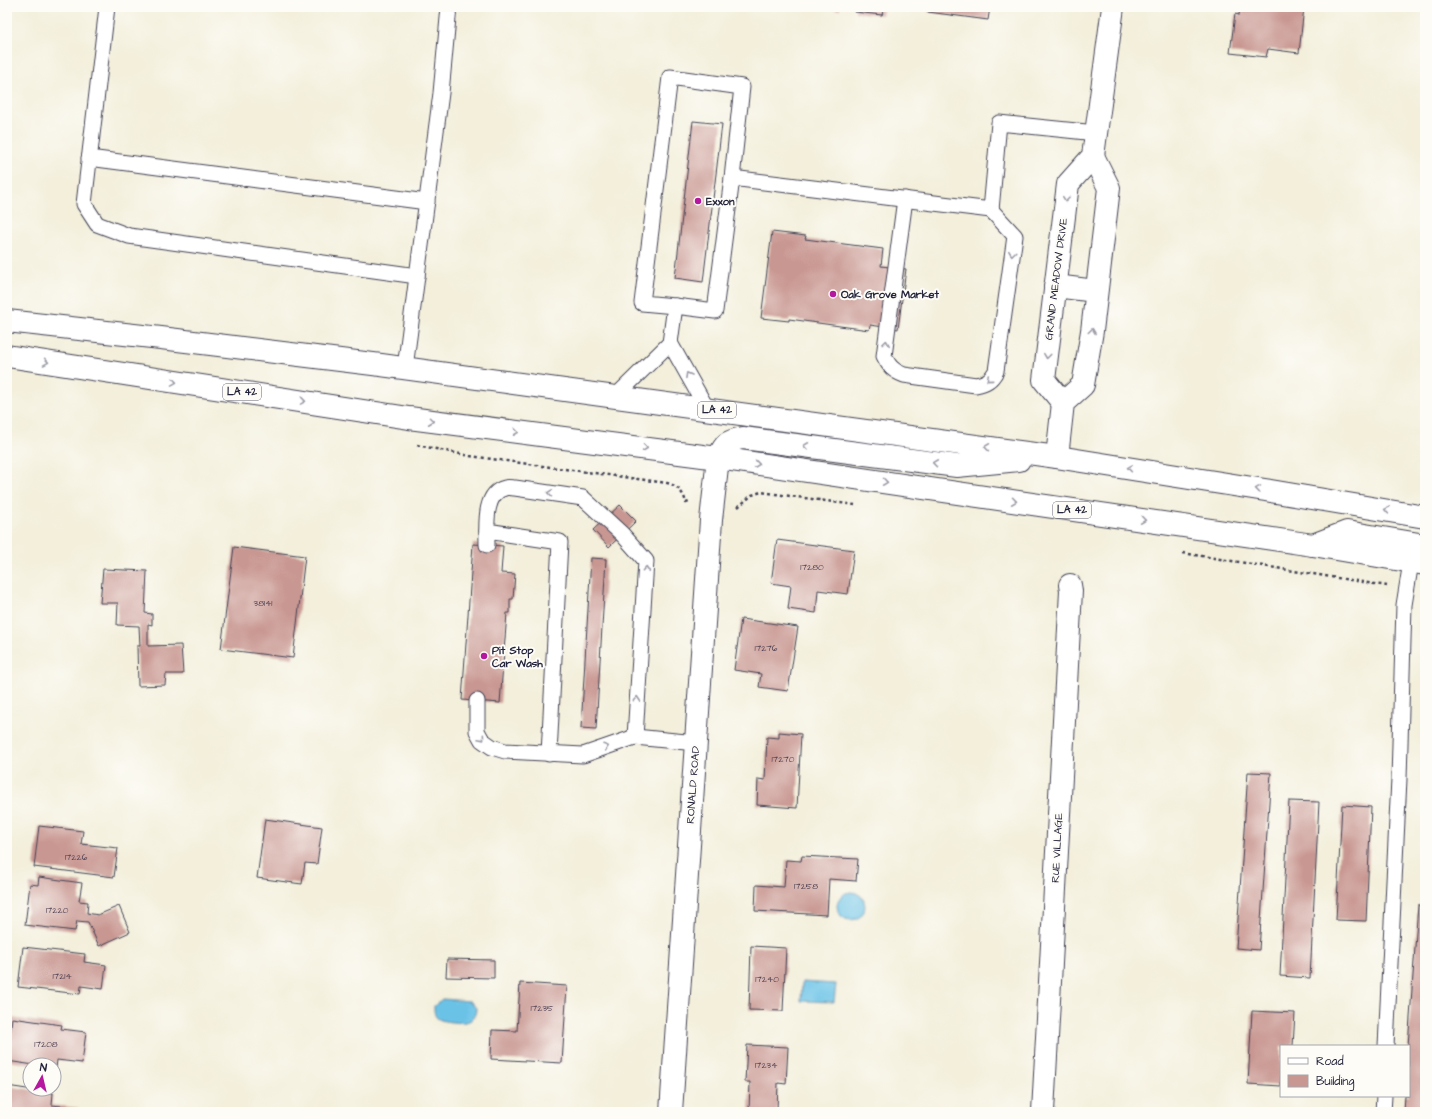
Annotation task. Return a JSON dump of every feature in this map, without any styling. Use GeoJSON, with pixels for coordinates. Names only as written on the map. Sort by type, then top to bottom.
{"type":"FeatureCollection","features":[{"type":"Feature","properties":{"kind":"main road"},"geometry":{"type":"LineString","coordinates":[[718,458],[723,446],[731,440],[743,438],[957,466],[1057,457],[1063,403],[1083,385],[1092,331],[1109,188],[1093,156],[1113,7]]}},
{"type":"Feature","properties":{"kind":"main road","name":"GRAND MEADOW DRIVE"},"geometry":{"type":"LineString","coordinates":[[1063,403],[1044,380],[1055,286],[1068,184],[1093,156]]}},
{"type":"Feature","properties":{"kind":"main road"},"geometry":{"type":"LineString","coordinates":[[1055,286],[1096,291]]}},
{"type":"Feature","properties":{"kind":"main road","name":"LA 42"},"geometry":{"type":"LineString","coordinates":[[7,321],[405,368],[1057,457],[1425,517]]}},
{"type":"Feature","properties":{"kind":"main road","name":"LA 42"},"geometry":{"type":"LineString","coordinates":[[7,356],[409,418],[718,458],[1313,545],[1418,563]]}},
{"type":"Feature","properties":{"kind":"main road","name":"RONALD ROAD"},"geometry":{"type":"LineString","coordinates":[[671,1112],[711,520],[718,458]]}},
{"type":"Feature","properties":{"kind":"main road"},"geometry":{"type":"LineString","coordinates":[[1313,545],[1347,532],[1425,545]]}},
{"type":"Feature","properties":{"kind":"main road","name":"RUE VILLAGE"},"geometry":{"type":"LineString","coordinates":[[1043,1112],[1070,615],[1070,585]]}},
{"type":"Feature","properties":{"kind":"lane"},"geometry":{"type":"LineString","coordinates":[[107,7],[84,204],[98,224],[129,236],[417,276]]}},
{"type":"Feature","properties":{"kind":"lane"},"geometry":{"type":"LineString","coordinates":[[405,368],[441,93],[449,7]]}},
{"type":"Feature","properties":{"kind":"lane"},"geometry":{"type":"LineString","coordinates":[[670,78],[742,87],[715,311],[675,306],[642,303],[670,78]]}},
{"type":"Feature","properties":{"kind":"lane"},"geometry":{"type":"LineString","coordinates":[[991,210],[999,123],[1096,133]]}},
{"type":"Feature","properties":{"kind":"lane"},"geometry":{"type":"LineString","coordinates":[[89,158],[427,202]]}},
{"type":"Feature","properties":{"kind":"lane"},"geometry":{"type":"LineString","coordinates":[[732,178],[905,199],[991,210],[1015,236],[996,371],[992,378],[986,383],[976,385],[904,375],[896,372],[889,366],[884,356],[905,199]]}},
{"type":"Feature","properties":{"kind":"lane"},"geometry":{"type":"LineString","coordinates":[[675,306],[670,343],[707,409]]}},
{"type":"Feature","properties":{"kind":"lane"},"geometry":{"type":"LineString","coordinates":[[615,396],[670,343]]}},
{"type":"Feature","properties":{"kind":"lane"},"geometry":{"type":"LineString","coordinates":[[549,754],[560,542],[487,538],[490,502],[496,493],[505,488],[515,488],[583,498],[622,534],[646,561],[635,737]]}},
{"type":"Feature","properties":{"kind":"lane"},"geometry":{"type":"LineString","coordinates":[[1386,1045],[1399,779],[1404,605],[1406,590],[1418,563]]}},
{"type":"Feature","properties":{"kind":"lane"},"geometry":{"type":"LineString","coordinates":[[477,701],[476,732],[482,740],[492,747],[505,751],[583,755],[635,737],[696,743]]}},
{"type":"Feature","properties":{"kind":"lane"},"geometry":{"type":"LineString","coordinates":[[1383,1112],[1384,1097]]}},
{"type":"Feature","properties":{"kind":"path"},"geometry":{"type":"LineString","coordinates":[[733,506],[737,508],[752,495],[761,492],[856,505]]}},
{"type":"Feature","properties":{"kind":"path"},"geometry":{"type":"LineString","coordinates":[[1178,552],[1406,590]]}},
{"type":"Feature","properties":{"kind":"water"},"geometry":{"type":"Polygon","coordinates":[[[851,892],[861,896],[865,906],[861,916],[851,920],[841,916],[837,906],[841,896],[851,892]]]}},
{"type":"Feature","properties":{"kind":"water"},"geometry":{"type":"Polygon","coordinates":[[[802,982],[836,984],[834,1002],[801,1001],[802,982]]]}},
{"type":"Feature","properties":{"kind":"water"},"geometry":{"type":"Polygon","coordinates":[[[442,999],[470,1001],[476,1008],[476,1012],[471,1020],[466,1022],[439,1019],[435,1015],[434,1006],[442,999]]]}},
{"type":"Feature","properties":{"kind":"building"},"geometry":{"type":"Polygon","coordinates":[[[821,7],[840,7],[840,10],[821,7]]]}},
{"type":"Feature","properties":{"kind":"building"},"geometry":{"type":"Polygon","coordinates":[[[856,7],[884,7],[882,15],[855,12],[856,7]]]}},
{"type":"Feature","properties":{"kind":"building"},"geometry":{"type":"Polygon","coordinates":[[[898,7],[914,7],[914,10],[898,7]]]}},
{"type":"Feature","properties":{"kind":"building"},"geometry":{"type":"Polygon","coordinates":[[[928,7],[990,7],[988,20],[928,12],[928,7]]]}},
{"type":"Feature","properties":{"kind":"building"},"geometry":{"type":"Polygon","coordinates":[[[1240,7],[1304,7],[1299,53],[1268,49],[1266,57],[1230,53],[1235,14],[1239,15],[1240,7]]]}},
{"type":"Feature","properties":{"kind":"building","name":"Exxon"},"geometry":{"type":"Polygon","coordinates":[[[693,121],[722,124],[703,282],[675,278],[693,121]]]}},
{"type":"Feature","properties":{"kind":"building","name":"Oak Grove Market"},"geometry":{"type":"Polygon","coordinates":[[[772,232],[806,236],[805,239],[883,249],[881,266],[906,269],[898,329],[870,325],[869,330],[789,319],[789,321],[761,318],[772,232]]]}},
{"type":"Feature","properties":{"kind":"building"},"geometry":{"type":"Polygon","coordinates":[[[620,505],[636,521],[609,547],[593,530],[620,505]]]}},
{"type":"Feature","properties":{"kind":"building"},"geometry":{"type":"Polygon","coordinates":[[[777,540],[854,550],[848,594],[818,590],[816,613],[788,609],[791,586],[771,583],[777,540]]]}},
{"type":"Feature","properties":{"kind":"building","name":"Pit Stop Car Wash"},"geometry":{"type":"Polygon","coordinates":[[[473,544],[503,546],[501,573],[515,574],[513,599],[510,599],[510,613],[507,613],[500,703],[462,700],[473,544]]]}},
{"type":"Feature","properties":{"kind":"building"},"geometry":{"type":"Polygon","coordinates":[[[234,547],[305,556],[293,658],[221,649],[234,547]]]}},
{"type":"Feature","properties":{"kind":"building"},"geometry":{"type":"Polygon","coordinates":[[[591,558],[606,559],[596,729],[581,728],[591,558]]]}},
{"type":"Feature","properties":{"kind":"building"},"geometry":{"type":"Polygon","coordinates":[[[103,569],[147,571],[145,613],[152,614],[152,625],[148,624],[148,646],[181,645],[183,674],[166,674],[165,685],[138,686],[137,646],[140,646],[139,626],[117,625],[118,603],[100,603],[103,569]]]}},
{"type":"Feature","properties":{"kind":"building"},"geometry":{"type":"Polygon","coordinates":[[[741,619],[798,627],[788,691],[759,687],[761,674],[734,670],[741,619]]]}},
{"type":"Feature","properties":{"kind":"building"},"geometry":{"type":"Polygon","coordinates":[[[779,732],[801,734],[797,808],[757,805],[758,779],[765,780],[767,737],[779,738],[779,732]]]}},
{"type":"Feature","properties":{"kind":"building"},"geometry":{"type":"Polygon","coordinates":[[[1248,772],[1271,773],[1259,950],[1236,948],[1248,772]]]}},
{"type":"Feature","properties":{"kind":"building"},"geometry":{"type":"Polygon","coordinates":[[[1289,801],[1319,802],[1310,978],[1280,976],[1289,801]]]}},
{"type":"Feature","properties":{"kind":"building"},"geometry":{"type":"Polygon","coordinates":[[[1342,805],[1371,807],[1366,921],[1336,920],[1342,805]]]}},
{"type":"Feature","properties":{"kind":"building"},"geometry":{"type":"Polygon","coordinates":[[[265,819],[322,827],[317,864],[305,863],[302,884],[257,878],[265,819]]]}},
{"type":"Feature","properties":{"kind":"building"},"geometry":{"type":"Polygon","coordinates":[[[39,826],[83,831],[81,844],[118,848],[114,877],[34,867],[39,826]]]}},
{"type":"Feature","properties":{"kind":"building"},"geometry":{"type":"Polygon","coordinates":[[[802,856],[858,859],[856,881],[829,879],[827,915],[755,911],[756,885],[784,887],[786,860],[801,861],[802,856]]]}},
{"type":"Feature","properties":{"kind":"building"},"geometry":{"type":"Polygon","coordinates":[[[39,877],[82,883],[79,901],[88,902],[87,913],[98,915],[119,906],[130,932],[99,946],[88,922],[77,921],[75,931],[25,925],[30,884],[38,885],[39,877]]]}},
{"type":"Feature","properties":{"kind":"building"},"geometry":{"type":"Polygon","coordinates":[[[1418,905],[1425,905],[1425,1112],[1404,1112],[1405,1097],[1410,1097],[1410,1045],[1408,1045],[1418,905]]]}},
{"type":"Feature","properties":{"kind":"building"},"geometry":{"type":"Polygon","coordinates":[[[751,946],[786,948],[783,1011],[749,1010],[751,946]]]}},
{"type":"Feature","properties":{"kind":"building"},"geometry":{"type":"Polygon","coordinates":[[[23,947],[85,954],[84,962],[106,965],[103,989],[81,986],[80,994],[18,987],[23,947]]]}},
{"type":"Feature","properties":{"kind":"building"},"geometry":{"type":"Polygon","coordinates":[[[447,959],[494,960],[494,978],[446,977],[447,959]]]}},
{"type":"Feature","properties":{"kind":"building"},"geometry":{"type":"Polygon","coordinates":[[[520,983],[567,986],[562,1063],[491,1059],[492,1030],[517,1031],[520,983]]]}},
{"type":"Feature","properties":{"kind":"building"},"geometry":{"type":"Polygon","coordinates":[[[1252,1011],[1295,1013],[1293,1045],[1280,1045],[1280,1086],[1248,1084],[1252,1011]]]}},
{"type":"Feature","properties":{"kind":"building"},"geometry":{"type":"Polygon","coordinates":[[[12,1018],[62,1025],[61,1029],[86,1032],[82,1063],[62,1061],[62,1057],[22,1057],[22,1063],[7,1061],[12,1018]]]}},
{"type":"Feature","properties":{"kind":"building"},"geometry":{"type":"Polygon","coordinates":[[[747,1045],[788,1047],[786,1084],[778,1083],[777,1110],[786,1110],[786,1112],[749,1112],[750,1082],[745,1082],[747,1045]]]}},
{"type":"Feature","properties":{"kind":"building"},"geometry":{"type":"Polygon","coordinates":[[[7,1086],[22,1088],[22,1097],[53,1097],[52,1105],[79,1108],[78,1112],[7,1112],[7,1086]]]}},
{"type":"Feature","properties":{"kind":"place","name":"Exxon"},"geometry":{"type":"Point","coordinates":[698,201]}},
{"type":"Feature","properties":{"kind":"place","name":"Oak Grove Market"},"geometry":{"type":"Point","coordinates":[833,294]}},
{"type":"Feature","properties":{"kind":"place","name":"Pit Stop Car Wash"},"geometry":{"type":"Point","coordinates":[484,656]}}]}
